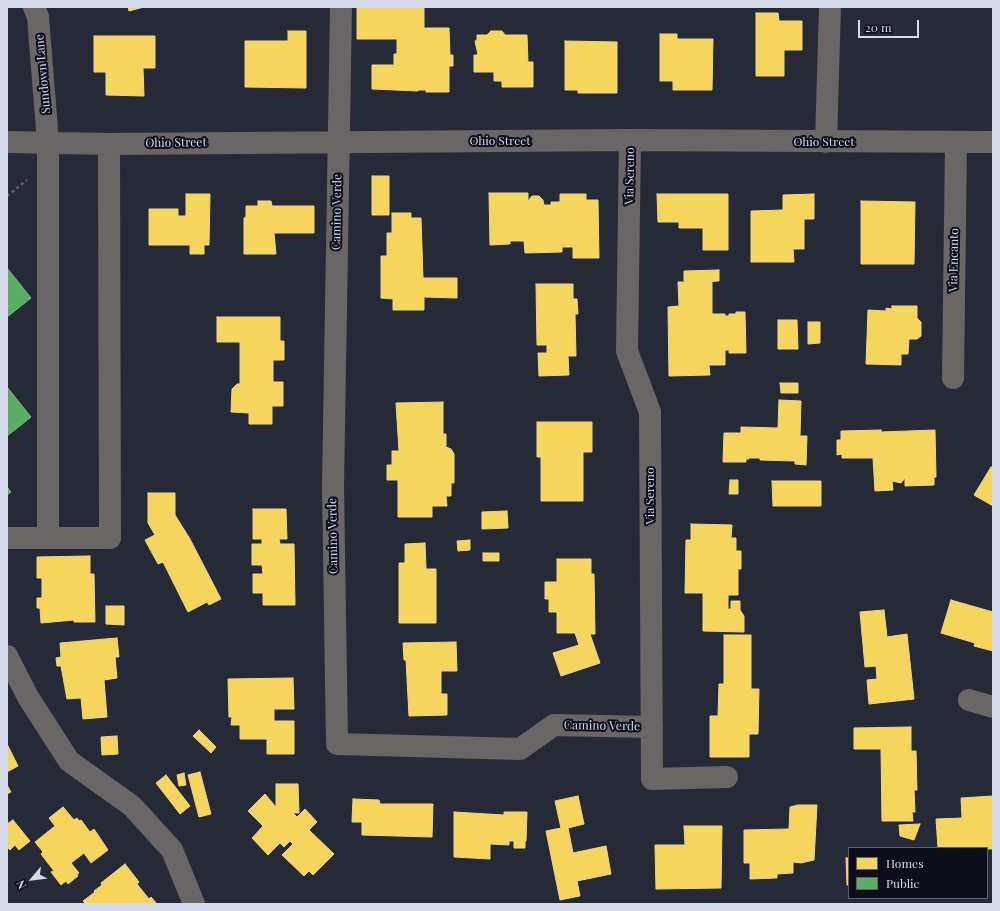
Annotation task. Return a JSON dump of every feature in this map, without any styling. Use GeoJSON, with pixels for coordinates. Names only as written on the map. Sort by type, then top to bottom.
{"type":"FeatureCollection","features":[{"type":"Feature","properties":{"kind":"street","name":"Sundown Lane"},"geometry":{"type":"LineString","coordinates":[[34,7],[38,17],[48,142],[48,538]]}},
{"type":"Feature","properties":{"kind":"street","name":"Camino Verde"},"geometry":{"type":"LineString","coordinates":[[341,7],[333,487],[337,744],[520,749],[554,726],[652,727]]}},
{"type":"Feature","properties":{"kind":"street"},"geometry":{"type":"LineString","coordinates":[[826,142],[830,7]]}},
{"type":"Feature","properties":{"kind":"street","name":"Ohio Street"},"geometry":{"type":"LineString","coordinates":[[7,142],[109,144],[338,141],[630,140],[993,142]]}},
{"type":"Feature","properties":{"kind":"street","name":"Via Sereno"},"geometry":{"type":"LineString","coordinates":[[630,140],[627,351],[650,412],[652,780],[727,777]]}},
{"type":"Feature","properties":{"kind":"street","name":"Via Encanto"},"geometry":{"type":"LineString","coordinates":[[953,378],[956,142]]}},
{"type":"Feature","properties":{"kind":"street"},"geometry":{"type":"LineString","coordinates":[[7,538],[110,538],[109,144]]}},
{"type":"Feature","properties":{"kind":"street"},"geometry":{"type":"LineString","coordinates":[[7,656],[28,697],[69,761],[132,806],[172,850],[194,904]]}},
{"type":"Feature","properties":{"kind":"street"},"geometry":{"type":"LineString","coordinates":[[969,700],[993,706]]}},
{"type":"Feature","properties":{"kind":"building: Homes"},"geometry":{"type":"Polygon","coordinates":[[[128,7],[144,7],[129,11],[128,7]]]}},
{"type":"Feature","properties":{"kind":"building: Homes"},"geometry":{"type":"Polygon","coordinates":[[[357,7],[424,7],[424,28],[449,28],[450,55],[453,55],[453,66],[449,66],[449,92],[372,89],[372,65],[394,65],[394,54],[397,54],[397,39],[357,39],[357,7]]]}},
{"type":"Feature","properties":{"kind":"building: Homes"},"geometry":{"type":"Polygon","coordinates":[[[756,13],[778,13],[779,21],[802,21],[802,50],[784,50],[784,76],[756,76],[756,13]]]}},
{"type":"Feature","properties":{"kind":"building: Homes"},"geometry":{"type":"Polygon","coordinates":[[[288,31],[306,31],[306,88],[245,87],[245,41],[288,41],[288,31]]]}},
{"type":"Feature","properties":{"kind":"building: Homes"},"geometry":{"type":"Polygon","coordinates":[[[491,31],[502,31],[505,35],[527,35],[528,62],[533,62],[533,87],[502,87],[502,81],[494,81],[494,72],[474,72],[474,55],[478,55],[475,41],[477,40],[477,35],[487,35],[491,31]]]}},
{"type":"Feature","properties":{"kind":"building: Homes"},"geometry":{"type":"Polygon","coordinates":[[[660,34],[677,34],[677,39],[713,39],[712,90],[673,90],[673,81],[660,81],[660,34]]]}},
{"type":"Feature","properties":{"kind":"building: Homes"},"geometry":{"type":"Polygon","coordinates":[[[94,36],[155,36],[155,68],[143,68],[144,96],[106,95],[106,72],[94,72],[94,36]]]}},
{"type":"Feature","properties":{"kind":"building: Homes"},"geometry":{"type":"Polygon","coordinates":[[[565,41],[617,42],[617,93],[578,93],[578,90],[565,90],[565,41]]]}},
{"type":"Feature","properties":{"kind":"building: Homes"},"geometry":{"type":"Polygon","coordinates":[[[372,176],[389,176],[389,215],[372,215],[372,176]]]}},
{"type":"Feature","properties":{"kind":"building: Homes"},"geometry":{"type":"Polygon","coordinates":[[[489,193],[528,193],[528,201],[532,196],[539,196],[543,200],[544,205],[551,205],[551,202],[560,202],[560,194],[586,194],[586,200],[598,200],[599,258],[573,258],[573,247],[562,247],[562,252],[525,253],[524,241],[510,241],[510,244],[490,245],[489,193]]]}},
{"type":"Feature","properties":{"kind":"building: Homes"},"geometry":{"type":"Polygon","coordinates":[[[186,194],[210,194],[209,245],[204,245],[204,254],[190,254],[190,245],[149,245],[149,209],[178,209],[178,216],[186,216],[186,194]]]}},
{"type":"Feature","properties":{"kind":"building: Homes"},"geometry":{"type":"Polygon","coordinates":[[[657,194],[728,194],[728,250],[703,250],[703,228],[679,228],[679,222],[658,222],[657,194]]]}},
{"type":"Feature","properties":{"kind":"building: Homes"},"geometry":{"type":"Polygon","coordinates":[[[814,194],[814,219],[804,219],[804,249],[793,249],[794,262],[751,262],[751,211],[783,210],[783,195],[814,194]]]}},
{"type":"Feature","properties":{"kind":"building: Homes"},"geometry":{"type":"Polygon","coordinates":[[[258,201],[271,201],[272,206],[314,206],[314,233],[274,233],[276,254],[244,254],[244,218],[246,217],[246,206],[258,206],[258,201]]]}},
{"type":"Feature","properties":{"kind":"building: Homes"},"geometry":{"type":"Polygon","coordinates":[[[861,201],[915,202],[914,264],[861,264],[861,201]]]}},
{"type":"Feature","properties":{"kind":"building: Homes"},"geometry":{"type":"Polygon","coordinates":[[[392,213],[411,213],[411,218],[421,218],[423,278],[457,278],[457,298],[424,297],[424,310],[393,310],[393,299],[381,298],[381,256],[387,256],[387,233],[392,233],[392,213]]]}},
{"type":"Feature","properties":{"kind":"building: Homes"},"geometry":{"type":"Polygon","coordinates":[[[719,270],[719,281],[702,282],[712,282],[712,314],[725,314],[725,316],[729,316],[729,314],[736,314],[736,312],[745,312],[746,353],[729,353],[729,350],[725,350],[725,365],[709,365],[710,375],[669,376],[668,307],[679,306],[678,282],[692,282],[684,281],[684,271],[719,270]]]}},
{"type":"Feature","properties":{"kind":"building: Homes"},"geometry":{"type":"Polygon","coordinates":[[[536,284],[573,284],[573,299],[577,299],[578,314],[575,314],[576,356],[568,356],[569,375],[539,376],[538,353],[547,353],[547,345],[537,345],[536,284]]]}},
{"type":"Feature","properties":{"kind":"building: Homes"},"geometry":{"type":"Polygon","coordinates":[[[892,306],[917,306],[917,318],[921,322],[921,336],[917,339],[909,339],[908,354],[901,354],[901,365],[866,364],[868,310],[886,311],[886,308],[892,309],[892,306]]]}},
{"type":"Feature","properties":{"kind":"building: Homes"},"geometry":{"type":"Polygon","coordinates":[[[217,317],[280,317],[280,341],[284,341],[284,360],[273,360],[273,382],[283,382],[283,406],[272,406],[272,424],[249,424],[249,413],[231,412],[232,389],[237,384],[240,384],[240,342],[217,342],[217,317]]]}},
{"type":"Feature","properties":{"kind":"building: Homes"},"geometry":{"type":"Polygon","coordinates":[[[778,320],[797,320],[798,349],[778,349],[778,320]]]}},
{"type":"Feature","properties":{"kind":"building: Homes"},"geometry":{"type":"Polygon","coordinates":[[[808,322],[820,322],[820,343],[808,344],[808,322]]]}},
{"type":"Feature","properties":{"kind":"building: Homes"},"geometry":{"type":"Polygon","coordinates":[[[780,383],[798,383],[798,393],[781,393],[780,383]]]}},
{"type":"Feature","properties":{"kind":"building: Homes"},"geometry":{"type":"Polygon","coordinates":[[[779,400],[801,401],[800,436],[807,436],[806,465],[795,464],[795,461],[760,460],[760,458],[748,458],[749,459],[746,459],[746,462],[723,462],[724,433],[741,433],[741,427],[778,428],[779,400]]]}},
{"type":"Feature","properties":{"kind":"building: Homes"},"geometry":{"type":"Polygon","coordinates":[[[443,402],[443,434],[446,434],[446,447],[451,449],[454,454],[454,483],[451,483],[451,496],[446,496],[447,506],[432,506],[432,517],[398,517],[398,480],[387,480],[387,465],[392,465],[392,451],[399,451],[396,403],[443,402]]]}},
{"type":"Feature","properties":{"kind":"building: Homes"},"geometry":{"type":"Polygon","coordinates":[[[537,422],[592,422],[592,452],[583,452],[583,501],[541,501],[541,457],[537,457],[537,422]]]}},
{"type":"Feature","properties":{"kind":"building: Homes"},"geometry":{"type":"Polygon","coordinates":[[[881,430],[881,432],[935,430],[936,477],[934,477],[934,485],[905,486],[905,478],[901,483],[892,481],[893,490],[875,491],[873,458],[842,458],[842,454],[837,455],[837,440],[841,440],[841,431],[881,430]]]}},
{"type":"Feature","properties":{"kind":"building: Homes"},"geometry":{"type":"Polygon","coordinates":[[[991,467],[993,468],[993,506],[974,495],[991,467]]]}},
{"type":"Feature","properties":{"kind":"building: Homes"},"geometry":{"type":"Polygon","coordinates":[[[730,480],[738,480],[738,494],[729,494],[730,480]]]}},
{"type":"Feature","properties":{"kind":"building: Homes"},"geometry":{"type":"Polygon","coordinates":[[[772,481],[821,481],[821,506],[773,506],[772,481]]]}},
{"type":"Feature","properties":{"kind":"building: Homes"},"geometry":{"type":"Polygon","coordinates":[[[148,493],[175,493],[175,515],[190,539],[221,599],[209,605],[207,602],[188,612],[163,562],[158,564],[145,540],[155,535],[148,523],[148,493]]]}},
{"type":"Feature","properties":{"kind":"building: Homes"},"geometry":{"type":"Polygon","coordinates":[[[253,509],[286,509],[287,539],[279,539],[280,544],[294,544],[295,605],[263,605],[263,593],[253,593],[253,574],[263,574],[262,565],[252,565],[252,544],[262,544],[262,539],[253,539],[253,509]]]}},
{"type":"Feature","properties":{"kind":"building: Homes"},"geometry":{"type":"Polygon","coordinates":[[[507,511],[508,528],[482,529],[482,512],[507,511]]]}},
{"type":"Feature","properties":{"kind":"building: Homes"},"geometry":{"type":"Polygon","coordinates":[[[691,524],[732,525],[731,538],[736,538],[736,551],[741,551],[741,569],[738,569],[738,595],[728,595],[728,609],[731,609],[731,601],[740,601],[740,610],[744,616],[744,632],[703,631],[703,593],[685,593],[686,540],[691,540],[691,524]]]}},
{"type":"Feature","properties":{"kind":"building: Homes"},"geometry":{"type":"Polygon","coordinates":[[[470,540],[470,550],[458,551],[457,541],[470,540]]]}},
{"type":"Feature","properties":{"kind":"building: Homes"},"geometry":{"type":"Polygon","coordinates":[[[425,543],[426,569],[436,569],[436,623],[399,623],[399,563],[405,563],[405,544],[425,543]]]}},
{"type":"Feature","properties":{"kind":"building: Homes"},"geometry":{"type":"Polygon","coordinates":[[[483,553],[499,553],[499,561],[483,561],[483,553]]]}},
{"type":"Feature","properties":{"kind":"building: Homes"},"geometry":{"type":"Polygon","coordinates":[[[90,556],[90,574],[94,574],[95,622],[74,622],[74,620],[41,623],[40,608],[37,608],[37,598],[42,598],[42,578],[37,578],[37,557],[90,556]]]}},
{"type":"Feature","properties":{"kind":"building: Homes"},"geometry":{"type":"Polygon","coordinates":[[[557,559],[591,559],[591,574],[594,574],[595,634],[590,634],[600,663],[561,676],[553,653],[579,645],[575,633],[557,633],[557,612],[549,612],[549,599],[545,599],[545,582],[557,582],[557,559]]]}},
{"type":"Feature","properties":{"kind":"building: Homes"},"geometry":{"type":"Polygon","coordinates":[[[951,600],[993,612],[993,651],[974,646],[975,643],[941,633],[951,600]]]}},
{"type":"Feature","properties":{"kind":"building: Homes"},"geometry":{"type":"Polygon","coordinates":[[[106,606],[124,606],[124,625],[106,624],[106,606]]]}},
{"type":"Feature","properties":{"kind":"building: Homes"},"geometry":{"type":"Polygon","coordinates":[[[884,610],[887,637],[907,634],[914,699],[869,704],[867,680],[877,679],[876,666],[865,667],[860,612],[884,610]]]}},
{"type":"Feature","properties":{"kind":"building: Homes"},"geometry":{"type":"Polygon","coordinates":[[[724,635],[751,635],[751,689],[759,689],[758,734],[749,734],[749,757],[710,757],[710,716],[718,716],[719,684],[724,684],[724,635]]]}},
{"type":"Feature","properties":{"kind":"building: Homes"},"geometry":{"type":"Polygon","coordinates":[[[117,638],[119,657],[115,657],[117,678],[104,680],[107,717],[83,719],[81,698],[67,699],[61,666],[57,666],[56,658],[61,657],[60,643],[117,638]]]}},
{"type":"Feature","properties":{"kind":"building: Homes"},"geometry":{"type":"Polygon","coordinates":[[[456,642],[457,671],[441,671],[441,694],[447,694],[447,715],[409,716],[406,660],[404,660],[403,643],[456,642]]]}},
{"type":"Feature","properties":{"kind":"building: Homes"},"geometry":{"type":"Polygon","coordinates":[[[293,678],[294,709],[274,709],[274,721],[294,721],[294,754],[267,754],[267,739],[240,739],[240,725],[231,725],[232,717],[229,717],[228,679],[293,678]]]}},
{"type":"Feature","properties":{"kind":"building: Homes"},"geometry":{"type":"Polygon","coordinates":[[[911,727],[911,751],[916,751],[917,790],[914,790],[915,812],[912,812],[913,821],[882,821],[881,749],[854,749],[854,728],[911,727]]]}},
{"type":"Feature","properties":{"kind":"building: Homes"},"geometry":{"type":"Polygon","coordinates":[[[199,730],[216,747],[211,753],[193,736],[199,730]]]}},
{"type":"Feature","properties":{"kind":"building: Homes"},"geometry":{"type":"Polygon","coordinates":[[[117,736],[118,754],[102,755],[101,737],[117,736]]]}},
{"type":"Feature","properties":{"kind":"building: Homes"},"geometry":{"type":"Polygon","coordinates":[[[7,744],[18,766],[7,772],[7,744]]]}},
{"type":"Feature","properties":{"kind":"building: Homes"},"geometry":{"type":"Polygon","coordinates":[[[200,772],[211,814],[199,817],[188,775],[200,772]]]}},
{"type":"Feature","properties":{"kind":"building: Homes"},"geometry":{"type":"Polygon","coordinates":[[[184,773],[186,785],[179,786],[177,775],[184,773]]]}},
{"type":"Feature","properties":{"kind":"building: Homes"},"geometry":{"type":"Polygon","coordinates":[[[166,775],[190,806],[180,814],[156,783],[166,775]]]}},
{"type":"Feature","properties":{"kind":"building: Homes"},"geometry":{"type":"Polygon","coordinates":[[[276,784],[298,784],[299,813],[293,813],[297,817],[305,809],[317,822],[309,830],[334,854],[313,875],[309,871],[304,876],[282,855],[293,844],[290,841],[284,847],[280,843],[268,855],[252,838],[263,826],[248,811],[265,794],[276,807],[276,784]]]}},
{"type":"Feature","properties":{"kind":"building: Homes"},"geometry":{"type":"Polygon","coordinates":[[[7,785],[11,792],[7,794],[7,785]]]}},
{"type":"Feature","properties":{"kind":"building: Homes"},"geometry":{"type":"Polygon","coordinates":[[[578,796],[584,824],[568,828],[573,853],[606,846],[611,874],[577,881],[580,896],[560,900],[546,831],[561,828],[555,801],[578,796]]]}},
{"type":"Feature","properties":{"kind":"building: Homes"},"geometry":{"type":"Polygon","coordinates":[[[993,796],[993,849],[988,849],[988,847],[938,847],[936,819],[962,818],[961,798],[993,796]]]}},
{"type":"Feature","properties":{"kind":"building: Homes"},"geometry":{"type":"Polygon","coordinates":[[[353,799],[379,800],[380,804],[433,804],[432,837],[362,835],[362,822],[352,822],[353,799]]]}},
{"type":"Feature","properties":{"kind":"building: Homes"},"geometry":{"type":"Polygon","coordinates":[[[798,805],[817,805],[814,860],[801,863],[793,862],[793,873],[777,874],[777,878],[750,879],[750,863],[744,863],[744,830],[789,829],[790,807],[798,805]]]}},
{"type":"Feature","properties":{"kind":"building: Homes"},"geometry":{"type":"Polygon","coordinates":[[[63,807],[74,820],[77,818],[79,821],[81,820],[90,832],[94,829],[108,850],[91,863],[84,853],[71,863],[79,873],[77,874],[78,876],[68,884],[66,881],[61,885],[51,872],[54,871],[41,854],[43,852],[35,842],[55,826],[49,818],[63,807]]]}},
{"type":"Feature","properties":{"kind":"building: Homes"},"geometry":{"type":"Polygon","coordinates":[[[454,812],[504,815],[504,812],[527,812],[525,848],[514,848],[514,841],[509,841],[509,845],[490,844],[490,859],[454,857],[454,812]]]}},
{"type":"Feature","properties":{"kind":"building: Homes"},"geometry":{"type":"Polygon","coordinates":[[[13,820],[30,841],[19,850],[15,845],[10,850],[7,847],[7,824],[13,820]]]}},
{"type":"Feature","properties":{"kind":"building: Homes"},"geometry":{"type":"Polygon","coordinates":[[[920,824],[914,840],[900,836],[899,825],[920,824]]]}},
{"type":"Feature","properties":{"kind":"building: Homes"},"geometry":{"type":"Polygon","coordinates":[[[684,826],[722,826],[721,888],[656,889],[655,845],[685,845],[684,826]]]}},
{"type":"Feature","properties":{"kind":"building: Homes"},"geometry":{"type":"Polygon","coordinates":[[[846,858],[848,858],[848,885],[846,858]]]}},
{"type":"Feature","properties":{"kind":"building: Homes"},"geometry":{"type":"Polygon","coordinates":[[[125,864],[139,882],[137,884],[149,899],[151,897],[157,904],[86,904],[83,901],[102,885],[101,883],[125,864]]]}},
{"type":"Feature","properties":{"kind":"building: Public"},"geometry":{"type":"Polygon","coordinates":[[[7,268],[31,298],[7,317],[7,268]]]}},
{"type":"Feature","properties":{"kind":"building: Public"},"geometry":{"type":"Polygon","coordinates":[[[7,387],[31,417],[7,436],[7,387]]]}},
{"type":"Feature","properties":{"kind":"building: Public"},"geometry":{"type":"Polygon","coordinates":[[[7,487],[11,492],[7,495],[7,487]]]}}]}
